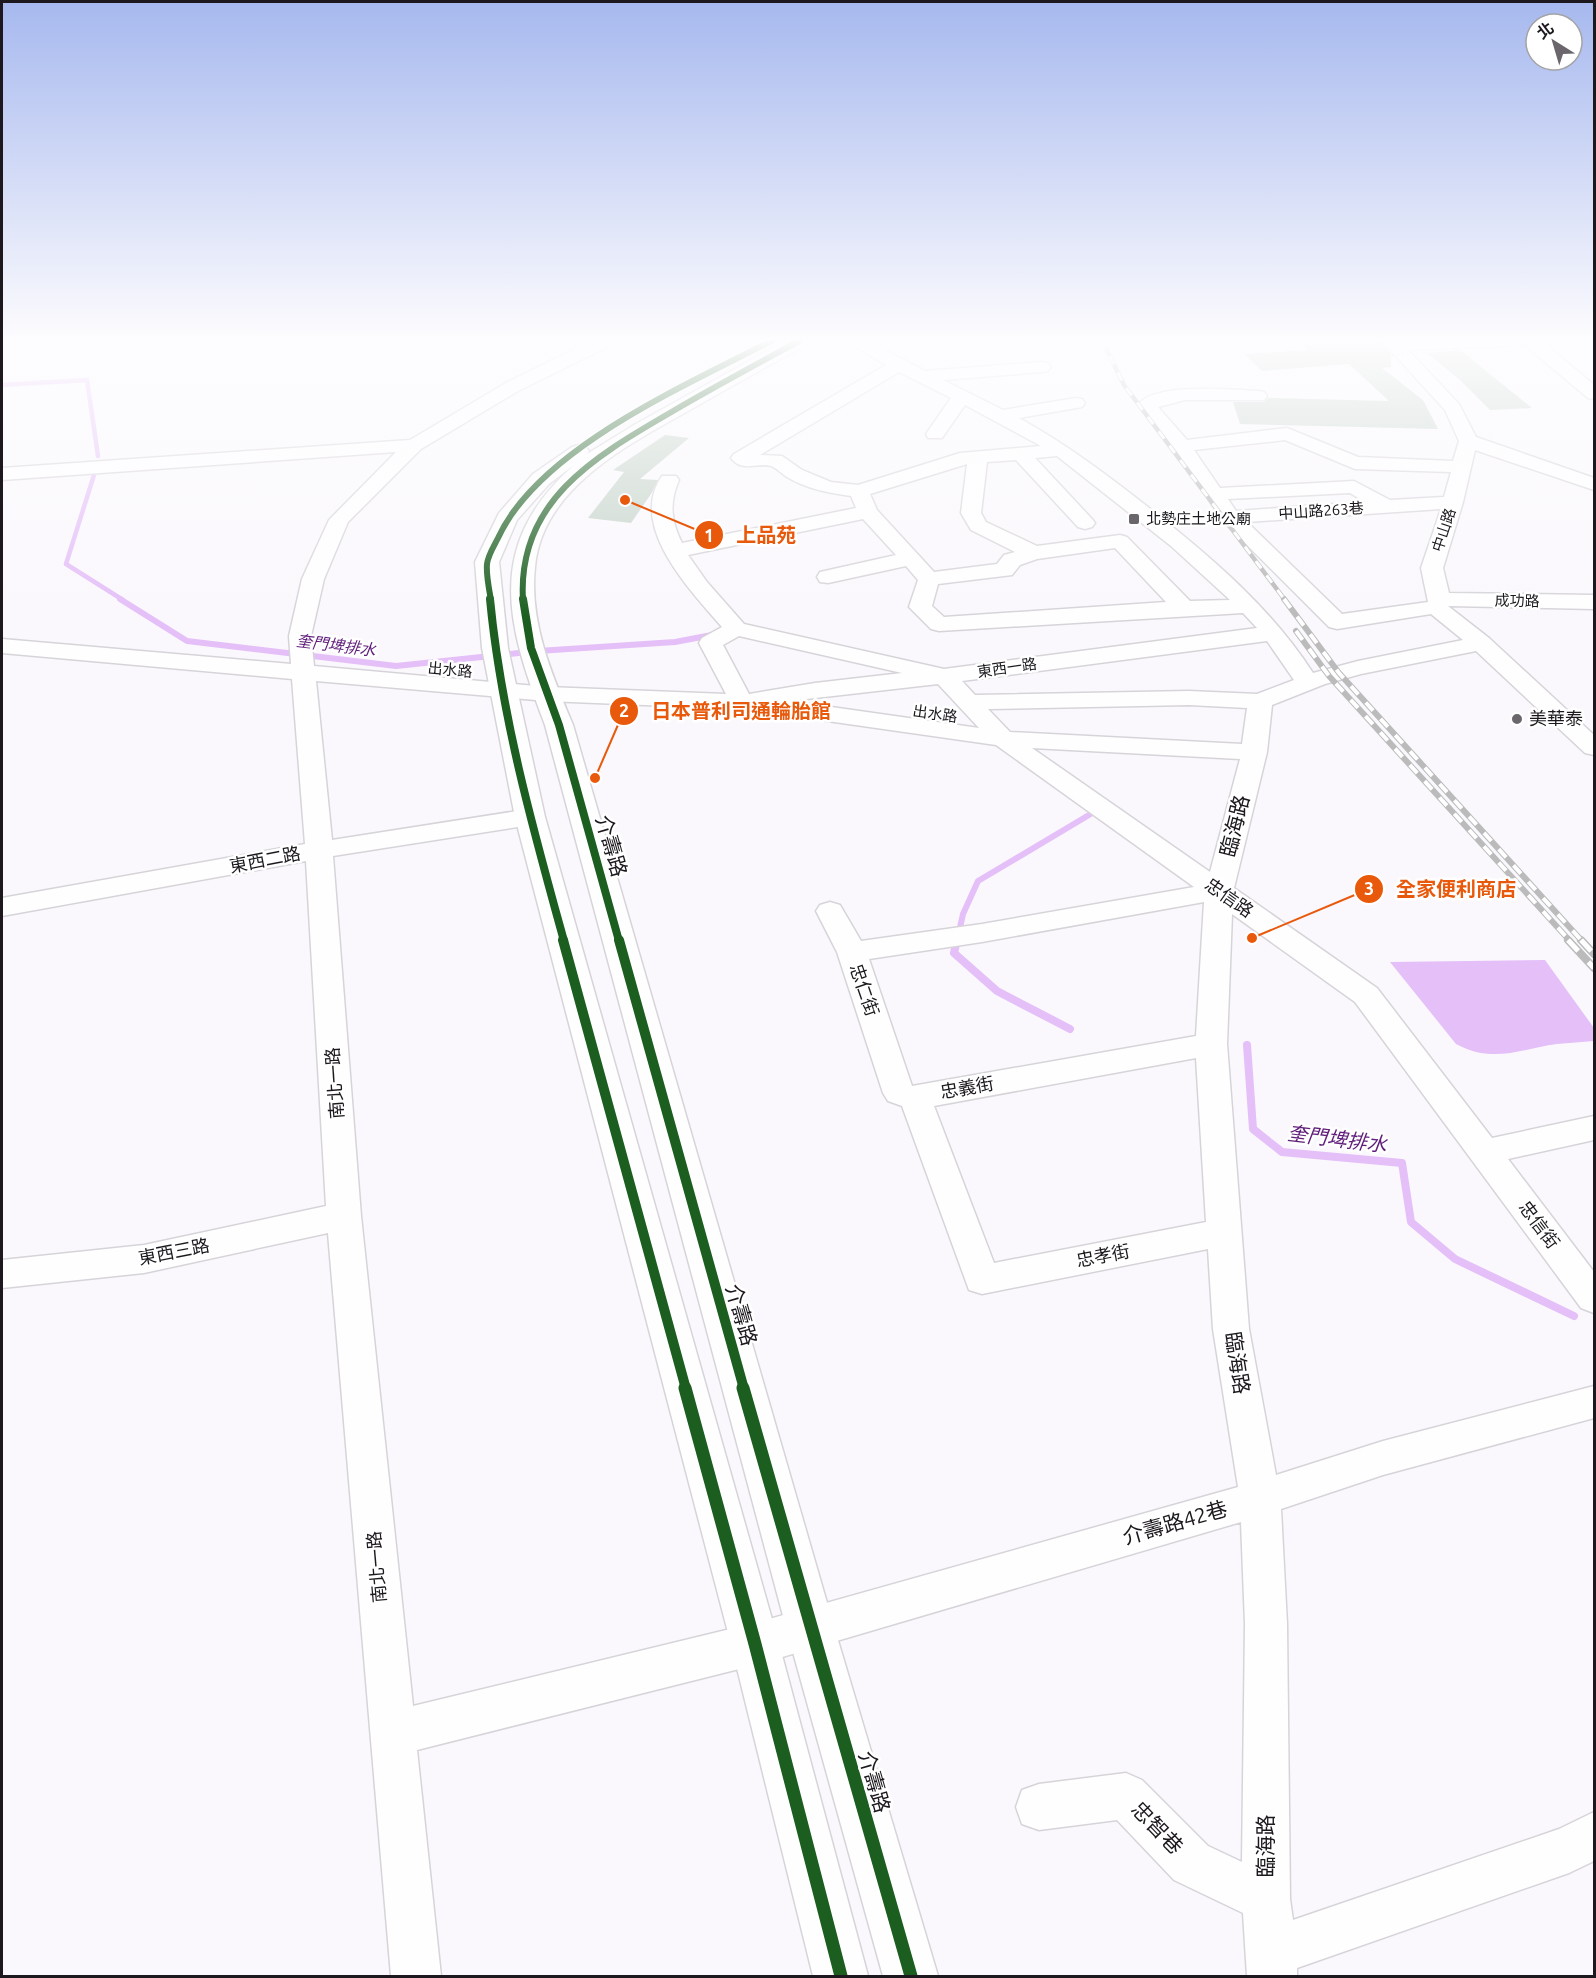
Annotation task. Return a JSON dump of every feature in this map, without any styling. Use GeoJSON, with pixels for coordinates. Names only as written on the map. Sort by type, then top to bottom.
{"type":"FeatureCollection","features":[{"type":"Feature","properties":{"kind":"main road","name":"介壽路"},"geometry":{"type":"LineString","coordinates":[[605,432],[541,479],[507,518],[488,562],[518,667],[559,725],[810,1627],[911,1977]]}},
{"type":"Feature","properties":{"kind":"main road","name":"介壽路"},"geometry":{"type":"LineString","coordinates":[[636,432],[582,468],[555,498],[534,530],[523,565],[523,604],[518,667],[530,817],[755,1644],[840,1977]]}},
{"type":"Feature","properties":{"kind":"street","name":"南北一路"},"geometry":{"type":"LineString","coordinates":[[416,1977],[345,1216],[320,850],[300,636],[313,579],[339,520],[414,445],[435,432]]}},
{"type":"Feature","properties":{"kind":"street"},"geometry":{"type":"LineString","coordinates":[[785,432],[741,458],[747,461],[775,460],[795,474],[827,487],[859,491],[943,463],[978,456],[1061,450]]}},
{"type":"Feature","properties":{"kind":"street"},"geometry":{"type":"LineString","coordinates":[[1028,432],[1061,450],[1175,539],[1248,606],[1273,633],[1308,683]]}},
{"type":"Feature","properties":{"kind":"street"},"geometry":{"type":"LineString","coordinates":[[1170,432],[1230,517]]}},
{"type":"Feature","properties":{"kind":"street"},"geometry":{"type":"LineString","coordinates":[[1464,432],[1468,441],[1594,484]]}},
{"type":"Feature","properties":{"kind":"street"},"geometry":{"type":"LineString","coordinates":[[1182,446],[1287,434],[1355,462],[1462,467]]}},
{"type":"Feature","properties":{"kind":"street","name":"中山路"},"geometry":{"type":"LineString","coordinates":[[1438,603],[1432,568],[1453,502],[1468,441]]}},
{"type":"Feature","properties":{"kind":"street"},"geometry":{"type":"LineString","coordinates":[[2,474],[414,445]]}},
{"type":"Feature","properties":{"kind":"street"},"geometry":{"type":"LineString","coordinates":[[1020,453],[1086,523]]}},
{"type":"Feature","properties":{"kind":"street"},"geometry":{"type":"LineString","coordinates":[[978,456],[971,513],[978,526],[1034,553]]}},
{"type":"Feature","properties":{"kind":"street"},"geometry":{"type":"LineString","coordinates":[[669,480],[661,502],[667,538],[693,578],[736,629],[944,676]]}},
{"type":"Feature","properties":{"kind":"street"},"geometry":{"type":"LineString","coordinates":[[1213,494],[1354,487],[1386,506]]}},
{"type":"Feature","properties":{"kind":"street"},"geometry":{"type":"LineString","coordinates":[[859,491],[868,512],[929,579]]}},
{"type":"Feature","properties":{"kind":"street","name":"中山路263巷"},"geometry":{"type":"LineString","coordinates":[[1230,517],[1453,502]]}},
{"type":"Feature","properties":{"kind":"street"},"geometry":{"type":"LineString","coordinates":[[675,550],[868,512]]}},
{"type":"Feature","properties":{"kind":"street","name":"成功路"},"geometry":{"type":"LineString","coordinates":[[1230,517],[1337,622],[1438,603],[1594,602]]}},
{"type":"Feature","properties":{"kind":"street"},"geometry":{"type":"LineString","coordinates":[[929,579],[1004,570],[1012,560],[1034,553],[1120,541],[1184,608]]}},
{"type":"Feature","properties":{"kind":"street"},"geometry":{"type":"LineString","coordinates":[[828,577],[909,559]]}},
{"type":"Feature","properties":{"kind":"street"},"geometry":{"type":"LineString","coordinates":[[929,579],[920,607],[939,624],[1248,606]]}},
{"type":"Feature","properties":{"kind":"street"},"geometry":{"type":"LineString","coordinates":[[1438,603],[1594,748]]}},
{"type":"Feature","properties":{"kind":"street"},"geometry":{"type":"LineString","coordinates":[[736,629],[710,643],[742,702]]}},
{"type":"Feature","properties":{"kind":"street","name":"東西一路"},"geometry":{"type":"LineString","coordinates":[[742,702],[815,690],[944,676],[1273,633]]}},
{"type":"Feature","properties":{"kind":"street"},"geometry":{"type":"LineString","coordinates":[[968,702],[1189,699],[1260,701],[1308,683],[1375,663],[1481,643]]}},
{"type":"Feature","properties":{"kind":"street","name":"出水路"},"geometry":{"type":"LineString","coordinates":[[2,646],[303,662],[518,667],[1003,739],[1254,752]]}},
{"type":"Feature","properties":{"kind":"street","name":"忠信路"},"geometry":{"type":"LineString","coordinates":[[944,676],[1003,739],[1366,995],[1483,1152]]}},
{"type":"Feature","properties":{"kind":"street","name":"臨海路"},"geometry":{"type":"LineString","coordinates":[[1260,701],[1254,752],[1219,891],[1211,1044],[1231,1329],[1260,1499],[1266,1624],[1266,1899],[1272,1964]]}},
{"type":"Feature","properties":{"kind":"street","name":"東西二路"},"geometry":{"type":"LineString","coordinates":[[2,907],[320,850],[530,817]]}},
{"type":"Feature","properties":{"kind":"street","name":"忠仁街"},"geometry":{"type":"LineString","coordinates":[[915,1098],[899,1093],[852,952],[936,941],[1219,891]]}},
{"type":"Feature","properties":{"kind":"street"},"geometry":{"type":"LineString","coordinates":[[830,911],[852,952]]}},
{"type":"Feature","properties":{"kind":"street","name":"忠義街"},"geometry":{"type":"LineString","coordinates":[[982,1280],[915,1098],[1211,1044]]}},
{"type":"Feature","properties":{"kind":"street"},"geometry":{"type":"LineString","coordinates":[[1483,1152],[1594,1128]]}},
{"type":"Feature","properties":{"kind":"street","name":"忠信街"},"geometry":{"type":"LineString","coordinates":[[1483,1152],[1594,1298]]}},
{"type":"Feature","properties":{"kind":"street","name":"東西三路"},"geometry":{"type":"LineString","coordinates":[[2,1274],[144,1259],[345,1216]]}},
{"type":"Feature","properties":{"kind":"street","name":"忠孝街"},"geometry":{"type":"LineString","coordinates":[[982,1280],[1224,1232]]}},
{"type":"Feature","properties":{"kind":"street","name":"介壽路42巷"},"geometry":{"type":"LineString","coordinates":[[392,1734],[755,1644],[1260,1499],[1383,1458],[1594,1402]]}},
{"type":"Feature","properties":{"kind":"street","name":"忠智巷"},"geometry":{"type":"LineString","coordinates":[[1039,1808],[1125,1797],[1191,1863],[1266,1899]]}},
{"type":"Feature","properties":{"kind":"street"},"geometry":{"type":"LineString","coordinates":[[1272,1964],[1569,1849],[1594,1836]]}},
{"type":"Feature","properties":{"kind":"shaded area"},"geometry":{"type":"Polygon","coordinates":[[[1545,960],[1594,1028],[1594,1041],[1494,1054],[1469,1050],[1456,1044],[1390,962],[1545,960]]]}},
{"type":"Feature","properties":{"kind":"building"},"geometry":{"type":"Polygon","coordinates":[[[665,435],[689,438],[640,479],[658,480],[631,523],[588,518],[624,472],[613,470],[665,435]]]}},
{"type":"Feature","properties":{"kind":"waterway","name":"奎門埤排水"},"geometry":{"type":"LineString","coordinates":[[95,432],[98,456]]}},
{"type":"Feature","properties":{"kind":"waterway","name":"奎門埤排水"},"geometry":{"type":"LineString","coordinates":[[94,475],[66,564],[123,600]]}},
{"type":"Feature","properties":{"kind":"waterway","name":"奎門埤排水"},"geometry":{"type":"LineString","coordinates":[[120,599],[187,641],[396,666],[491,656]]}},
{"type":"Feature","properties":{"kind":"waterway","name":"奎門埤排水"},"geometry":{"type":"LineString","coordinates":[[538,651],[675,642],[712,635]]}},
{"type":"Feature","properties":{"kind":"waterway","name":"奎門埤排水"},"geometry":{"type":"LineString","coordinates":[[502,655],[527,652]]}},
{"type":"Feature","properties":{"kind":"waterway","name":"奎門埤排水"},"geometry":{"type":"LineString","coordinates":[[957,941],[963,914],[978,881],[1099,809]]}},
{"type":"Feature","properties":{"kind":"waterway","name":"奎門埤排水"},"geometry":{"type":"LineString","coordinates":[[957,940],[954,953],[997,991],[1070,1029]]}},
{"type":"Feature","properties":{"kind":"waterway","name":"奎門埤排水"},"geometry":{"type":"LineString","coordinates":[[1247,1045],[1253,1129],[1282,1152],[1402,1163],[1411,1222],[1455,1259],[1574,1316]]}},
{"type":"Feature","properties":{"kind":"railway"},"geometry":{"type":"LineString","coordinates":[[1159,432],[1285,600]]}},
{"type":"Feature","properties":{"kind":"railway"},"geometry":{"type":"LineString","coordinates":[[1284,599],[1339,673],[1582,941]]}},
{"type":"Feature","properties":{"kind":"railway"},"geometry":{"type":"LineString","coordinates":[[1296,631],[1329,676],[1570,941]]}},
{"type":"Feature","properties":{"kind":"railway"},"geometry":{"type":"LineString","coordinates":[[1568,940],[1594,968]]}},
{"type":"Feature","properties":{"kind":"railway"},"geometry":{"type":"LineString","coordinates":[[1581,940],[1594,954]]}},
{"type":"Feature","properties":{"kind":"cycle path"},"geometry":{"type":"LineString","coordinates":[[605,432],[541,479],[507,518],[487,562],[495,648],[530,817],[755,1644],[841,1976]]}},
{"type":"Feature","properties":{"kind":"cycle path"},"geometry":{"type":"LineString","coordinates":[[636,432],[593,460],[574,476],[554,499],[537,526],[523,566],[522,587],[526,628],[537,667],[559,725],[810,1627],[911,1976]]}},
{"type":"Feature","properties":{"kind":"place","name":"上品苑"},"geometry":{"type":"Point","coordinates":[625,500]}},
{"type":"Feature","properties":{"kind":"place","name":"北勢庄土地公廟"},"geometry":{"type":"Point","coordinates":[1134,519]}},
{"type":"Feature","properties":{"kind":"place","name":"美華泰"},"geometry":{"type":"Point","coordinates":[1517,719]}},
{"type":"Feature","properties":{"kind":"place","name":"日本普利司通輪胎館"},"geometry":{"type":"Point","coordinates":[595,778]}},
{"type":"Feature","properties":{"kind":"place","name":"全家便利商店"},"geometry":{"type":"Point","coordinates":[1252,938]}}]}
